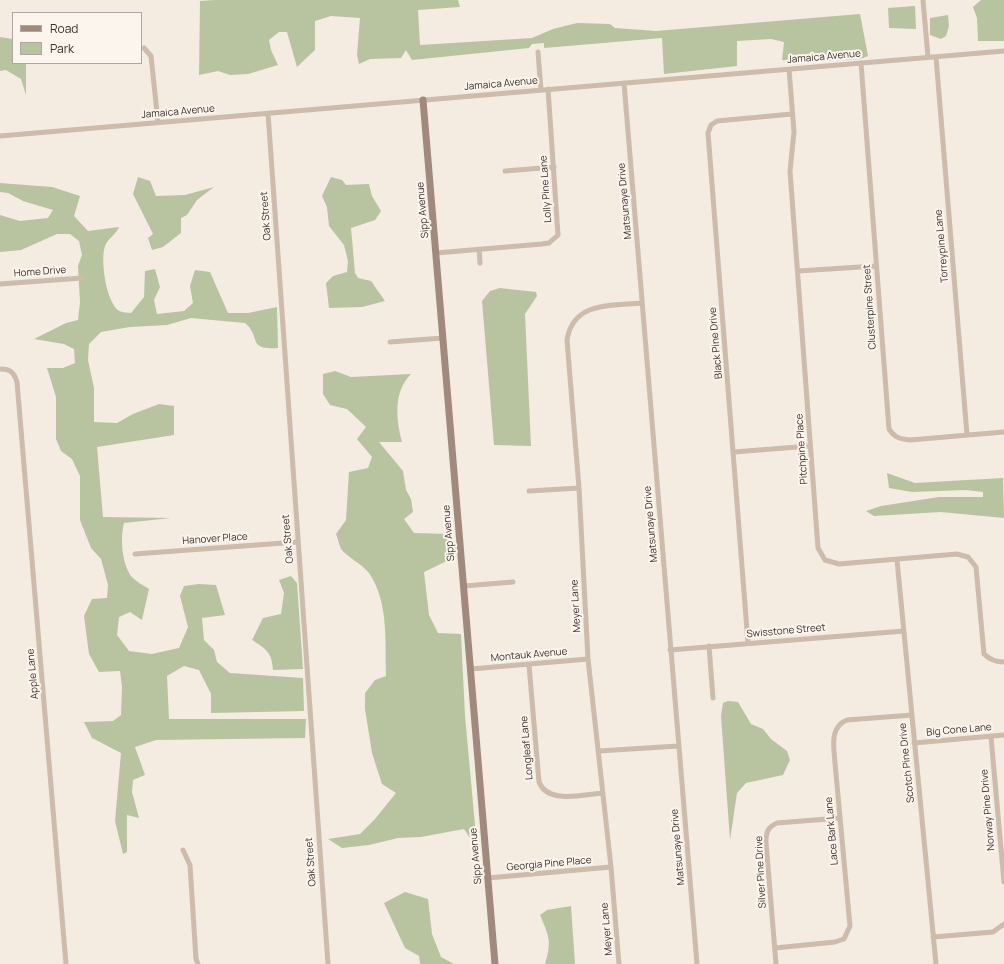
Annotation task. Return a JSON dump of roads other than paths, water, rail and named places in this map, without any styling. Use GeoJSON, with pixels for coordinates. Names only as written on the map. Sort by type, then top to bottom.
{"type":"FeatureCollection","features":[{"type":"Feature","properties":{"kind":"street"},"geometry":{"type":"LineString","coordinates":[[923,0],[928,57]]}},
{"type":"Feature","properties":{"kind":"street"},"geometry":{"type":"LineString","coordinates":[[144,48],[150,56],[158,122]]}},
{"type":"Feature","properties":{"kind":"street","name":"Jamaica Avenue"},"geometry":{"type":"LineString","coordinates":[[0,136],[1004,51]]}},
{"type":"Feature","properties":{"kind":"street"},"geometry":{"type":"LineString","coordinates":[[538,52],[542,90]]}},
{"type":"Feature","properties":{"kind":"street","name":"Torreypine Lane"},"geometry":{"type":"LineString","coordinates":[[936,57],[967,435]]}},
{"type":"Feature","properties":{"kind":"street","name":"Clusterpine Street"},"geometry":{"type":"LineString","coordinates":[[861,63],[889,429],[893,436],[899,439],[910,440],[1004,432]]}},
{"type":"Feature","properties":{"kind":"street","name":"Pitchpine Place"},"geometry":{"type":"LineString","coordinates":[[789,69],[794,139],[790,170],[818,548],[825,560],[839,564],[957,554],[968,557],[976,567],[984,654],[994,661],[1004,662]]}},
{"type":"Feature","properties":{"kind":"street","name":"Matsunaye Drive"},"geometry":{"type":"LineString","coordinates":[[624,83],[697,964]]}},
{"type":"Feature","properties":{"kind":"street","name":"Lolly Pine Lane"},"geometry":{"type":"LineString","coordinates":[[436,253],[550,243],[558,235],[548,89]]}},
{"type":"Feature","properties":{"kind":"street","name":"Sipp Avenue"},"geometry":{"type":"LineString","coordinates":[[423,100],[495,964]]}},
{"type":"Feature","properties":{"kind":"street","name":"Oak Street"},"geometry":{"type":"LineString","coordinates":[[268,113],[297,542],[328,964]]}},
{"type":"Feature","properties":{"kind":"street","name":"Black Pine Drive"},"geometry":{"type":"LineString","coordinates":[[748,643],[708,133],[712,125],[717,121],[725,119],[792,114]]}},
{"type":"Feature","properties":{"kind":"street"},"geometry":{"type":"LineString","coordinates":[[505,171],[554,167]]}},
{"type":"Feature","properties":{"kind":"street"},"geometry":{"type":"LineString","coordinates":[[479,249],[480,263]]}},
{"type":"Feature","properties":{"kind":"street"},"geometry":{"type":"LineString","coordinates":[[798,272],[876,266]]}},
{"type":"Feature","properties":{"kind":"street","name":"Home Drive"},"geometry":{"type":"LineString","coordinates":[[0,284],[82,278]]}},
{"type":"Feature","properties":{"kind":"street","name":"Meyer Lane"},"geometry":{"type":"LineString","coordinates":[[619,964],[611,867],[588,659],[579,488],[567,340],[568,330],[574,320],[592,308],[642,303]]}},
{"type":"Feature","properties":{"kind":"street"},"geometry":{"type":"LineString","coordinates":[[390,342],[443,338]]}},
{"type":"Feature","properties":{"kind":"street","name":"Apple Lane"},"geometry":{"type":"LineString","coordinates":[[0,369],[8,369],[12,372],[17,382],[66,964]]}},
{"type":"Feature","properties":{"kind":"street"},"geometry":{"type":"LineString","coordinates":[[734,452],[810,446]]}},
{"type":"Feature","properties":{"kind":"street"},"geometry":{"type":"LineString","coordinates":[[529,491],[579,488]]}},
{"type":"Feature","properties":{"kind":"street","name":"Hanover Place"},"geometry":{"type":"LineString","coordinates":[[135,554],[297,542]]}},
{"type":"Feature","properties":{"kind":"street","name":"Scotch Pine Drive"},"geometry":{"type":"LineString","coordinates":[[897,560],[936,964]]}},
{"type":"Feature","properties":{"kind":"street"},"geometry":{"type":"LineString","coordinates":[[464,586],[513,582]]}},
{"type":"Feature","properties":{"kind":"street","name":"Swisstone Street"},"geometry":{"type":"LineString","coordinates":[[670,650],[904,630]]}},
{"type":"Feature","properties":{"kind":"street"},"geometry":{"type":"LineString","coordinates":[[709,646],[713,698]]}},
{"type":"Feature","properties":{"kind":"street","name":"Montauk Avenue"},"geometry":{"type":"LineString","coordinates":[[471,670],[588,659]]}},
{"type":"Feature","properties":{"kind":"street","name":"Longleaf Lane"},"geometry":{"type":"LineString","coordinates":[[529,665],[539,782],[542,790],[550,796],[603,793]]}},
{"type":"Feature","properties":{"kind":"street","name":"Lace Bark Lane"},"geometry":{"type":"LineString","coordinates":[[775,948],[835,942],[844,939],[850,926],[834,739],[836,727],[840,723],[847,720],[912,715]]}},
{"type":"Feature","properties":{"kind":"street","name":"Big Cone Lane"},"geometry":{"type":"LineString","coordinates":[[914,743],[1004,735]]}},
{"type":"Feature","properties":{"kind":"street","name":"Norway Pine Drive"},"geometry":{"type":"LineString","coordinates":[[991,737],[1004,882]]}},
{"type":"Feature","properties":{"kind":"street"},"geometry":{"type":"LineString","coordinates":[[599,751],[678,746]]}},
{"type":"Feature","properties":{"kind":"street","name":"Silver Pine Drive"},"geometry":{"type":"LineString","coordinates":[[776,964],[766,842],[767,831],[771,826],[777,823],[840,818]]}},
{"type":"Feature","properties":{"kind":"street"},"geometry":{"type":"LineString","coordinates":[[183,850],[190,865],[196,959],[198,964]]}},
{"type":"Feature","properties":{"kind":"street","name":"Georgia Pine Place"},"geometry":{"type":"LineString","coordinates":[[488,878],[611,867]]}},
{"type":"Feature","properties":{"kind":"street"},"geometry":{"type":"LineString","coordinates":[[934,937],[994,932],[1004,924]]}}]}
